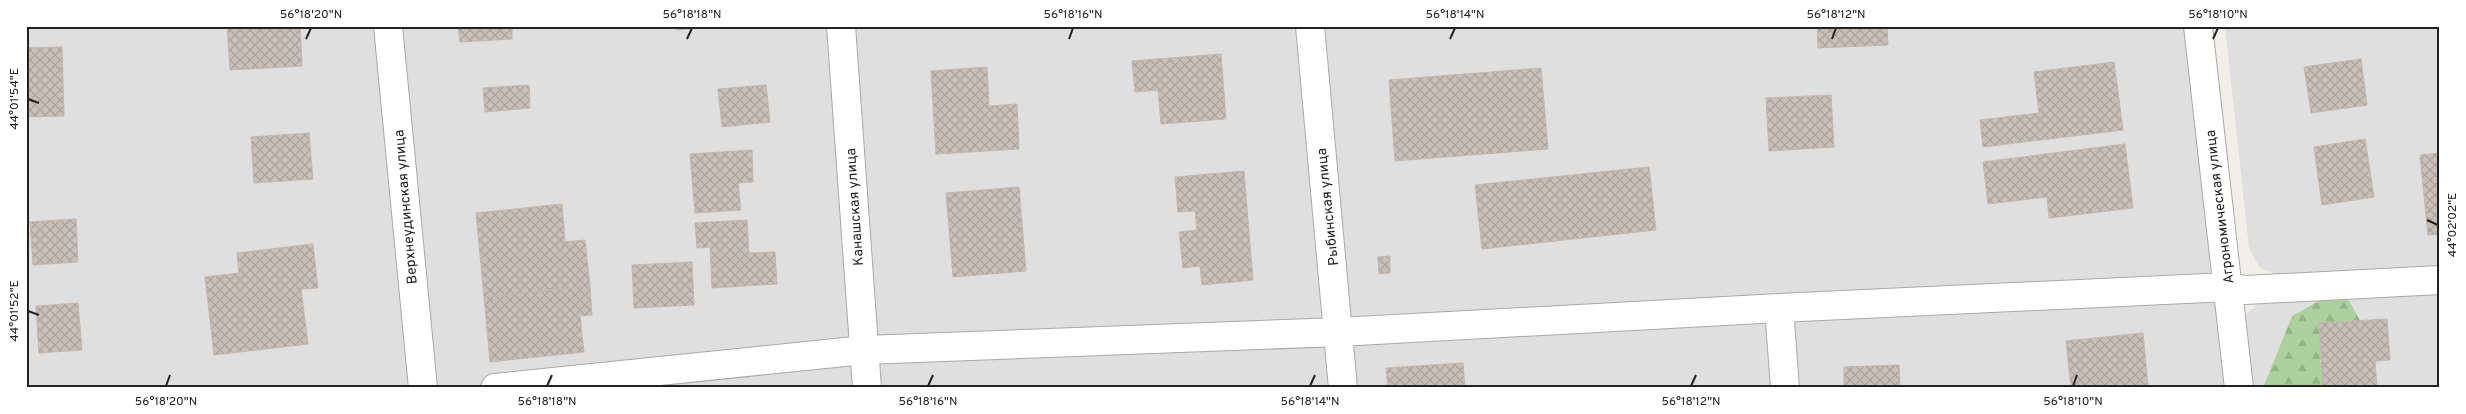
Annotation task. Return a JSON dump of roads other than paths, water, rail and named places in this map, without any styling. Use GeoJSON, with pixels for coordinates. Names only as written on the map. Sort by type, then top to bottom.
{"type":"FeatureCollection","features":[{"type":"Feature","properties":{"kind":"street","name":"Верхнеудинская улица"},"geometry":{"type":"LineString","coordinates":[[388,26],[423,388]]}},
{"type":"Feature","properties":{"kind":"street","name":"Канашская улица"},"geometry":{"type":"LineString","coordinates":[[840,26],[867,388]]}},
{"type":"Feature","properties":{"kind":"street","name":"Рыбинская улица"},"geometry":{"type":"LineString","coordinates":[[1310,26],[1343,388]]}},
{"type":"Feature","properties":{"kind":"street","name":"Агрономическая улица"},"geometry":{"type":"LineString","coordinates":[[2198,26],[2238,388]]}},
{"type":"Feature","properties":{"kind":"street"},"geometry":{"type":"LineString","coordinates":[[495,388],[864,350],[1339,332],[1779,308],[2228,287],[2244,290],[2440,280]]}},
{"type":"Feature","properties":{"kind":"street"},"geometry":{"type":"LineString","coordinates":[[1779,308],[1785,388]]}}]}
